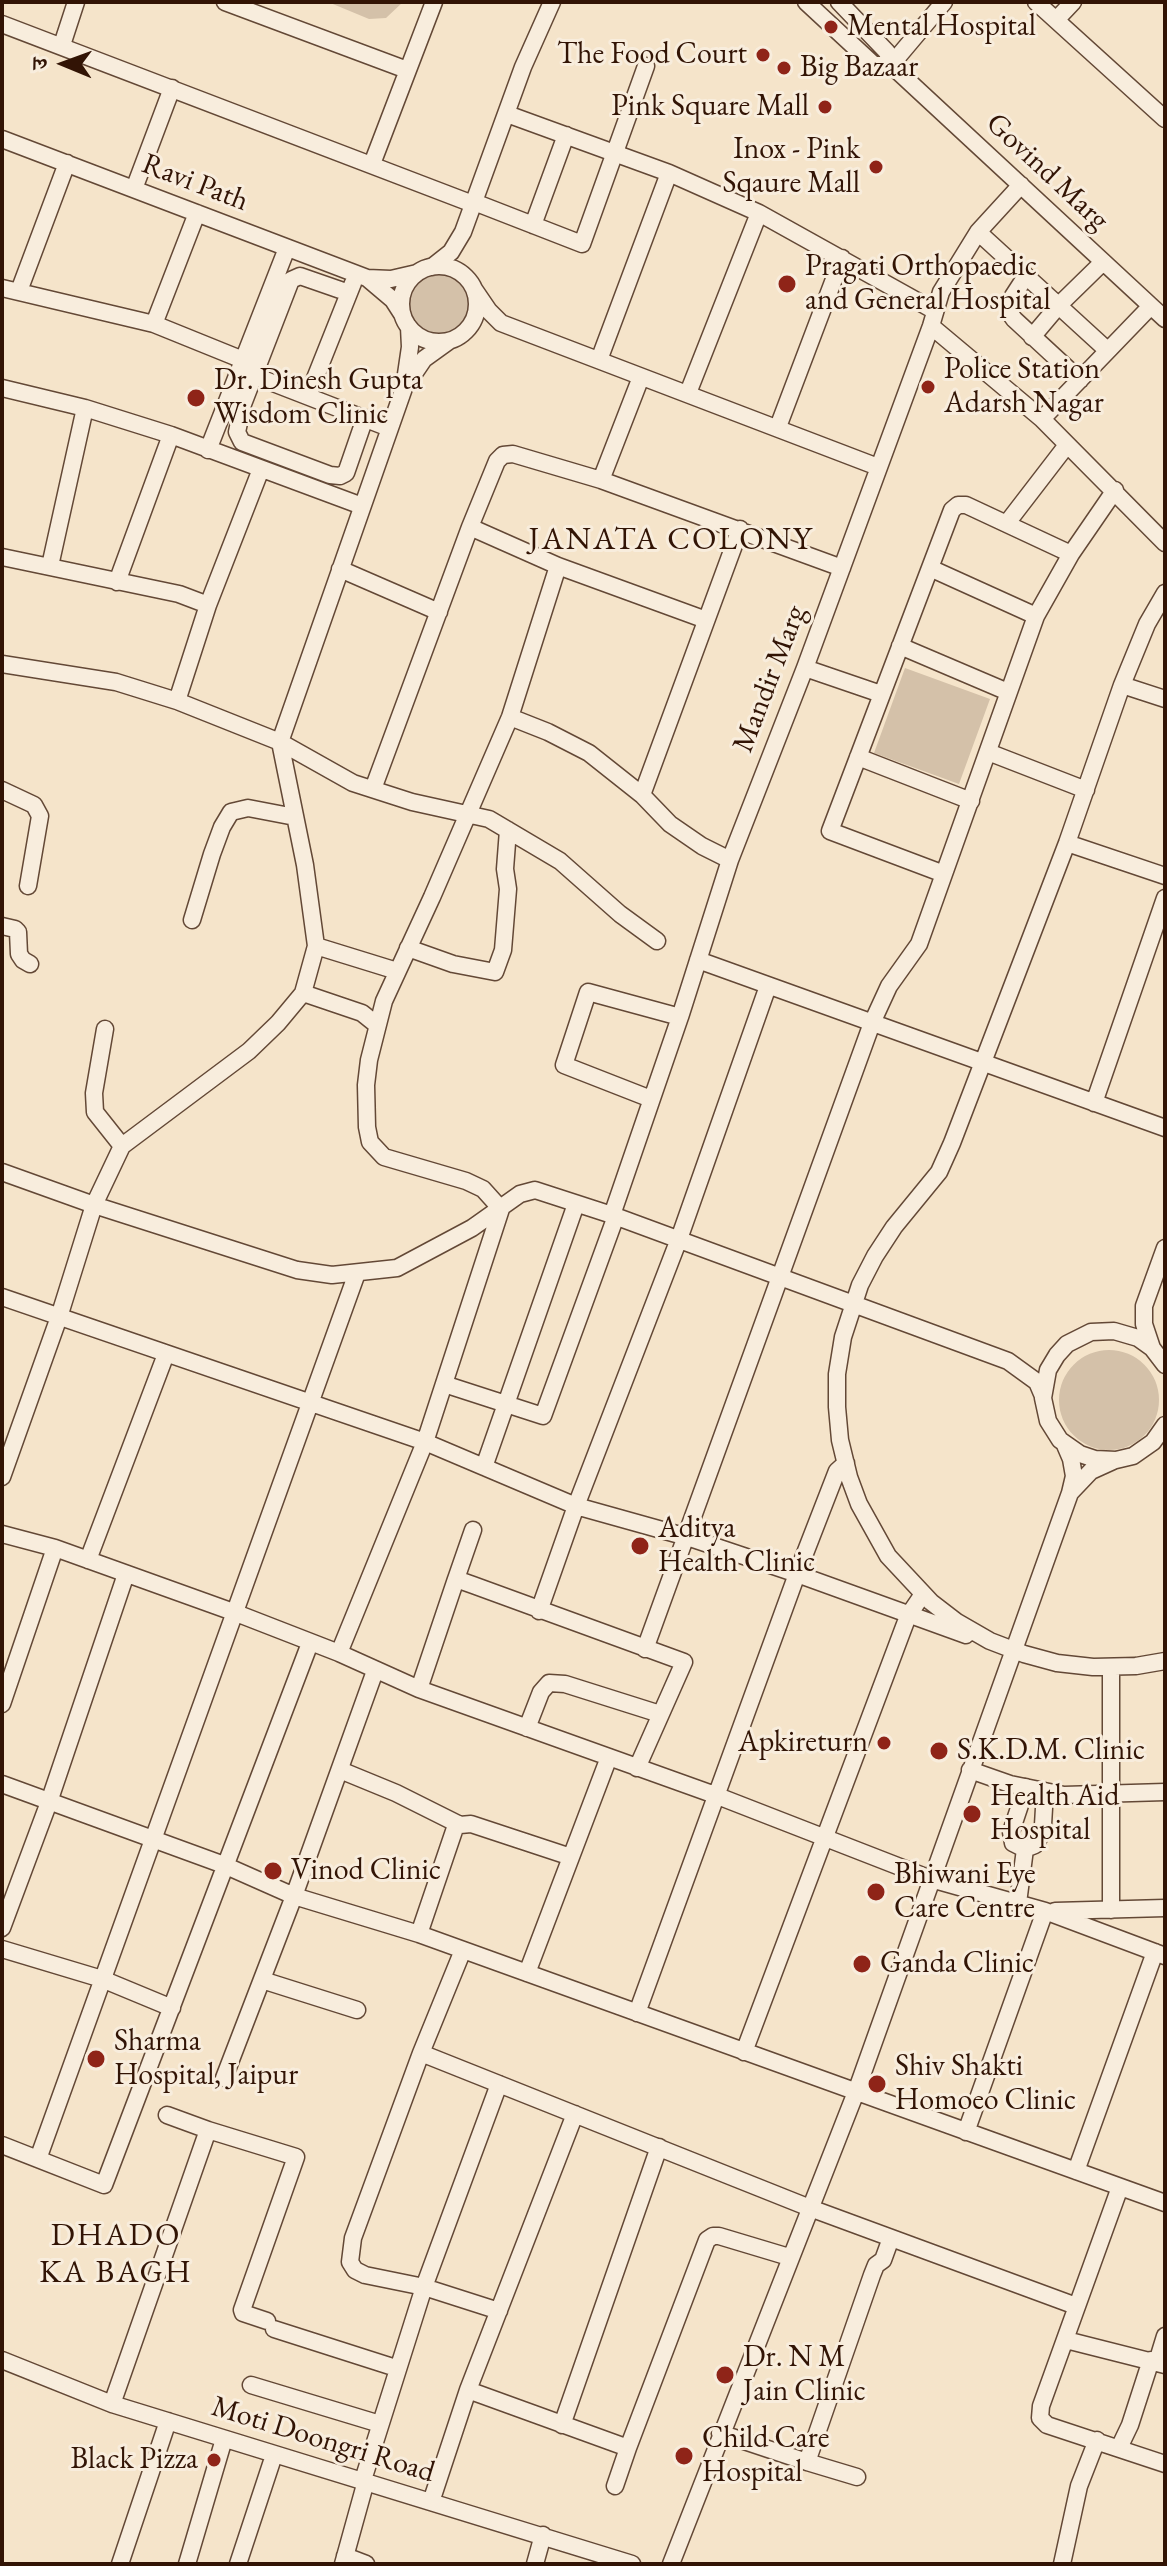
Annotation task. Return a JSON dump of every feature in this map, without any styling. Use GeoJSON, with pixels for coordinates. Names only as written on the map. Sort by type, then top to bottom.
{"type":"FeatureCollection","features":[{"type":"Feature","properties":{"kind":"street"},"geometry":{"type":"LineString","coordinates":[[62,45],[76,2]]}},
{"type":"Feature","properties":{"kind":"street"},"geometry":{"type":"LineString","coordinates":[[225,2],[407,70]]}},
{"type":"Feature","properties":{"kind":"street"},"geometry":{"type":"LineString","coordinates":[[372,164],[434,2]]}},
{"type":"Feature","properties":{"kind":"street"},"geometry":{"type":"LineString","coordinates":[[2,1477],[59,1317],[94,1205],[122,1146],[249,1051],[303,993],[316,946],[305,865],[280,742],[404,388],[410,347],[403,293],[409,281],[451,252],[463,232],[523,67],[552,2]]}},
{"type":"Feature","properties":{"kind":"street","name":"Govind Marg"},"geometry":{"type":"LineString","coordinates":[[806,2],[874,65],[891,65]]}},
{"type":"Feature","properties":{"kind":"street","name":"Govind Marg"},"geometry":{"type":"LineString","coordinates":[[839,2],[887,52],[891,65],[1165,319]]}},
{"type":"Feature","properties":{"kind":"street"},"geometry":{"type":"LineString","coordinates":[[891,65],[944,2]]}},
{"type":"Feature","properties":{"kind":"street"},"geometry":{"type":"LineString","coordinates":[[1036,2],[1165,119]]}},
{"type":"Feature","properties":{"kind":"street"},"geometry":{"type":"LineString","coordinates":[[1056,20],[1073,2]]}},
{"type":"Feature","properties":{"kind":"street"},"geometry":{"type":"LineString","coordinates":[[2,24],[582,244],[646,66]]}},
{"type":"Feature","properties":{"kind":"street"},"geometry":{"type":"LineString","coordinates":[[134,189],[172,88]]}},
{"type":"Feature","properties":{"kind":"street"},"geometry":{"type":"LineString","coordinates":[[507,114],[669,173],[759,213],[842,258],[933,319],[1042,419],[1165,543]]}},
{"type":"Feature","properties":{"kind":"street"},"geometry":{"type":"LineString","coordinates":[[533,225],[566,135]]}},
{"type":"Feature","properties":{"kind":"street","name":"Ravi Path"},"geometry":{"type":"LineString","coordinates":[[2,139],[362,276]]}},
{"type":"Feature","properties":{"kind":"street"},"geometry":{"type":"LineString","coordinates":[[67,163],[10,290],[154,324],[243,360]]}},
{"type":"Feature","properties":{"kind":"street"},"geometry":{"type":"LineString","coordinates":[[599,360],[669,173]]}},
{"type":"Feature","properties":{"kind":"street","name":"Mandir Marg"},"geometry":{"type":"LineString","coordinates":[[506,1405],[543,1416],[614,1216],[730,860],[805,668],[941,292],[978,232],[1021,185]]}},
{"type":"Feature","properties":{"kind":"street"},"geometry":{"type":"LineString","coordinates":[[154,324],[197,213]]}},
{"type":"Feature","properties":{"kind":"street"},"geometry":{"type":"LineString","coordinates":[[688,393],[759,213]]}},
{"type":"Feature","properties":{"kind":"street"},"geometry":{"type":"LineString","coordinates":[[404,388],[424,359],[469,327],[475,315],[477,301],[462,256],[463,232]]}},
{"type":"Feature","properties":{"kind":"street"},"geometry":{"type":"LineString","coordinates":[[978,232],[1107,350]]}},
{"type":"Feature","properties":{"kind":"street"},"geometry":{"type":"LineString","coordinates":[[208,450],[236,401],[255,376],[287,248]]}},
{"type":"Feature","properties":{"kind":"street"},"geometry":{"type":"LineString","coordinates":[[778,427],[842,258]]}},
{"type":"Feature","properties":{"kind":"street"},"geometry":{"type":"LineString","coordinates":[[1032,337],[1102,263]]}},
{"type":"Feature","properties":{"kind":"street"},"geometry":{"type":"LineString","coordinates":[[362,276],[391,279],[446,267],[458,271],[501,323],[878,467]]}},
{"type":"Feature","properties":{"kind":"street"},"geometry":{"type":"LineString","coordinates":[[362,276],[393,300],[421,338],[433,342],[455,338],[501,323]]}},
{"type":"Feature","properties":{"kind":"street"},"geometry":{"type":"LineString","coordinates":[[308,396],[349,293],[362,276]]}},
{"type":"Feature","properties":{"kind":"street"},"geometry":{"type":"LineString","coordinates":[[1026,276],[1013,296],[1009,312],[1080,380]]}},
{"type":"Feature","properties":{"kind":"street"},"geometry":{"type":"LineString","coordinates":[[349,293],[295,277],[291,280],[243,360],[236,401],[237,432],[242,442],[340,476],[346,473],[365,418]]}},
{"type":"Feature","properties":{"kind":"street"},"geometry":{"type":"LineString","coordinates":[[1042,419],[1150,307]]}},
{"type":"Feature","properties":{"kind":"street"},"geometry":{"type":"LineString","coordinates":[[255,376],[389,428]]}},
{"type":"Feature","properties":{"kind":"street"},"geometry":{"type":"LineString","coordinates":[[601,480],[641,377]]}},
{"type":"Feature","properties":{"kind":"street"},"geometry":{"type":"LineString","coordinates":[[2,388],[85,408],[171,435],[362,506]]}},
{"type":"Feature","properties":{"kind":"street"},"geometry":{"type":"LineString","coordinates":[[50,566],[85,408]]}},
{"type":"Feature","properties":{"kind":"street"},"geometry":{"type":"LineString","coordinates":[[117,582],[171,435]]}},
{"type":"Feature","properties":{"kind":"street"},"geometry":{"type":"LineString","coordinates":[[1007,523],[1067,445]]}},
{"type":"Feature","properties":{"kind":"street"},"geometry":{"type":"LineString","coordinates":[[373,789],[470,527],[497,461],[503,455],[513,454],[601,480],[842,568]]}},
{"type":"Feature","properties":{"kind":"street"},"geometry":{"type":"LineString","coordinates":[[302,484],[310,466]]}},
{"type":"Feature","properties":{"kind":"street"},"geometry":{"type":"LineString","coordinates":[[177,701],[208,605],[261,469]]}},
{"type":"Feature","properties":{"kind":"street"},"geometry":{"type":"LineString","coordinates":[[645,1649],[872,1023],[889,986],[919,944],[1036,616],[1071,554],[1115,490]]}},
{"type":"Feature","properties":{"kind":"street"},"geometry":{"type":"LineString","coordinates":[[944,874],[830,831],[952,510],[958,505],[966,505],[1071,554]]}},
{"type":"Feature","properties":{"kind":"street"},"geometry":{"type":"LineString","coordinates":[[470,527],[558,566],[706,620]]}},
{"type":"Feature","properties":{"kind":"street"},"geometry":{"type":"LineString","coordinates":[[642,795],[740,529]]}},
{"type":"Feature","properties":{"kind":"street"},"geometry":{"type":"LineString","coordinates":[[2,557],[179,594],[208,605]]}},
{"type":"Feature","properties":{"kind":"street"},"geometry":{"type":"LineString","coordinates":[[501,1209],[483,1189],[466,1181],[384,1157],[370,1142],[366,1085],[384,1001],[510,717],[558,566]]}},
{"type":"Feature","properties":{"kind":"street"},"geometry":{"type":"LineString","coordinates":[[930,568],[1036,616]]}},
{"type":"Feature","properties":{"kind":"street"},"geometry":{"type":"LineString","coordinates":[[340,569],[439,612]]}},
{"type":"Feature","properties":{"kind":"street"},"geometry":{"type":"LineString","coordinates":[[1013,1651],[957,1622],[923,1594],[888,1556],[872,1531],[859,1504],[846,1463],[837,1407],[837,1374],[853,1304],[875,1256],[939,1172],[984,1063],[1067,843],[1122,685],[1147,624],[1165,593]]}},
{"type":"Feature","properties":{"kind":"street"},"geometry":{"type":"LineString","coordinates":[[900,646],[1008,692]]}},
{"type":"Feature","properties":{"kind":"street"},"geometry":{"type":"LineString","coordinates":[[2,664],[116,682],[177,701],[280,742],[353,783],[412,802],[489,819],[560,861],[620,914],[657,941]]}},
{"type":"Feature","properties":{"kind":"street"},"geometry":{"type":"LineString","coordinates":[[805,668],[881,694]]}},
{"type":"Feature","properties":{"kind":"street"},"geometry":{"type":"LineString","coordinates":[[1122,685],[1165,699]]}},
{"type":"Feature","properties":{"kind":"street"},"geometry":{"type":"LineString","coordinates":[[510,717],[589,753],[642,795],[670,824],[702,846],[730,860]]}},
{"type":"Feature","properties":{"kind":"street"},"geometry":{"type":"LineString","coordinates":[[988,752],[1086,790]]}},
{"type":"Feature","properties":{"kind":"street"},"geometry":{"type":"LineString","coordinates":[[858,757],[971,801]]}},
{"type":"Feature","properties":{"kind":"street"},"geometry":{"type":"LineString","coordinates":[[2,790],[34,805],[40,816],[28,886]]}},
{"type":"Feature","properties":{"kind":"street"},"geometry":{"type":"LineString","coordinates":[[192,920],[212,854],[231,812],[248,808],[295,817]]}},
{"type":"Feature","properties":{"kind":"street"},"geometry":{"type":"LineString","coordinates":[[408,948],[453,964],[495,972],[503,950],[508,889],[505,869],[508,830]]}},
{"type":"Feature","properties":{"kind":"street"},"geometry":{"type":"LineString","coordinates":[[1067,843],[1165,876]]}},
{"type":"Feature","properties":{"kind":"street"},"geometry":{"type":"LineString","coordinates":[[1094,1103],[1165,898]]}},
{"type":"Feature","properties":{"kind":"street"},"geometry":{"type":"LineString","coordinates":[[2,926],[12,927],[18,932],[19,954],[30,964]]}},
{"type":"Feature","properties":{"kind":"street"},"geometry":{"type":"LineString","coordinates":[[316,946],[397,971]]}},
{"type":"Feature","properties":{"kind":"street"},"geometry":{"type":"LineString","coordinates":[[698,960],[1165,1128]]}},
{"type":"Feature","properties":{"kind":"street"},"geometry":{"type":"LineString","coordinates":[[539,1611],[679,1239],[768,986]]}},
{"type":"Feature","properties":{"kind":"street"},"geometry":{"type":"LineString","coordinates":[[651,1099],[564,1065],[588,992],[680,1017]]}},
{"type":"Feature","properties":{"kind":"street"},"geometry":{"type":"LineString","coordinates":[[303,993],[362,1013],[377,1025]]}},
{"type":"Feature","properties":{"kind":"street"},"geometry":{"type":"LineString","coordinates":[[105,1029],[94,1093],[95,1112],[122,1146]]}},
{"type":"Feature","properties":{"kind":"street"},"geometry":{"type":"LineString","coordinates":[[2,1172],[297,1270],[332,1275],[397,1268],[472,1228],[520,1194],[535,1190],[679,1239],[1008,1361],[1037,1382],[1046,1417],[1071,1459],[1074,1476],[1070,1493],[856,2092],[671,2564]]}},
{"type":"Feature","properties":{"kind":"street"},"geometry":{"type":"LineString","coordinates":[[484,1467],[576,1204]]}},
{"type":"Feature","properties":{"kind":"street"},"geometry":{"type":"LineString","coordinates":[[339,1653],[425,1442],[501,1209]]}},
{"type":"Feature","properties":{"kind":"street"},"geometry":{"type":"LineString","coordinates":[[1152,1348],[1144,1324],[1144,1306],[1165,1248]]}},
{"type":"Feature","properties":{"kind":"street"},"geometry":{"type":"LineString","coordinates":[[38,2159],[357,1273]]}},
{"type":"Feature","properties":{"kind":"street"},"geometry":{"type":"LineString","coordinates":[[2,1297],[425,1442],[576,1506],[687,1537],[1013,1651],[1057,1663],[1111,1667],[1165,1661]]}},
{"type":"Feature","properties":{"kind":"street"},"geometry":{"type":"LineString","coordinates":[[1114,1331],[1131,1321],[1144,1306]]}},
{"type":"Feature","properties":{"kind":"street"},"geometry":{"type":"LineString","coordinates":[[1008,1361],[1042,1362],[1057,1355],[1078,1337],[1095,1331],[1114,1331],[1139,1338],[1152,1348],[1165,1365]]}},
{"type":"Feature","properties":{"kind":"street"},"geometry":{"type":"LineString","coordinates":[[88,1560],[166,1354]]}},
{"type":"Feature","properties":{"kind":"street"},"geometry":{"type":"LineString","coordinates":[[1043,1396],[1048,1369],[1057,1355]]}},
{"type":"Feature","properties":{"kind":"street"},"geometry":{"type":"LineString","coordinates":[[444,1384],[506,1405]]}},
{"type":"Feature","properties":{"kind":"street"},"geometry":{"type":"LineString","coordinates":[[1146,1448],[1165,1425]]}},
{"type":"Feature","properties":{"kind":"street"},"geometry":{"type":"LineString","coordinates":[[1070,1493],[1091,1471],[1133,1456],[1165,1438]]}},
{"type":"Feature","properties":{"kind":"street"},"geometry":{"type":"LineString","coordinates":[[1065,1445],[1088,1458],[1116,1460]]}},
{"type":"Feature","properties":{"kind":"street"},"geometry":{"type":"LineString","coordinates":[[637,2013],[797,1574],[837,1471],[846,1463]]}},
{"type":"Feature","properties":{"kind":"street"},"geometry":{"type":"LineString","coordinates":[[419,1689],[473,1530]]}},
{"type":"Feature","properties":{"kind":"street"},"geometry":{"type":"LineString","coordinates":[[2,1534],[55,1548],[236,1613],[339,1653],[419,1689],[715,1795],[931,1879],[1045,1911],[1160,1954],[1076,2171]]}},
{"type":"Feature","properties":{"kind":"street"},"geometry":{"type":"LineString","coordinates":[[2,1704],[55,1548]]}},
{"type":"Feature","properties":{"kind":"street"},"geometry":{"type":"LineString","coordinates":[[2,1928],[49,1802],[126,1574]]}},
{"type":"Feature","properties":{"kind":"street"},"geometry":{"type":"LineString","coordinates":[[456,1579],[684,1662],[637,1768]]}},
{"type":"Feature","properties":{"kind":"street"},"geometry":{"type":"LineString","coordinates":[[744,2052],[908,1616],[923,1594]]}},
{"type":"Feature","properties":{"kind":"street"},"geometry":{"type":"LineString","coordinates":[[2,2145],[104,2185],[310,1643]]}},
{"type":"Feature","properties":{"kind":"street"},"geometry":{"type":"LineString","coordinates":[[1111,1667],[1111,1910]]}},
{"type":"Feature","properties":{"kind":"street"},"geometry":{"type":"LineString","coordinates":[[224,2078],[375,1671]]}},
{"type":"Feature","properties":{"kind":"street"},"geometry":{"type":"LineString","coordinates":[[527,1728],[541,1692],[549,1683],[565,1684],[660,1714]]}},
{"type":"Feature","properties":{"kind":"street"},"geometry":{"type":"LineString","coordinates":[[527,1973],[609,1757]]}},
{"type":"Feature","properties":{"kind":"street"},"geometry":{"type":"LineString","coordinates":[[340,1770],[396,1793],[460,1825]]}},
{"type":"Feature","properties":{"kind":"street"},"geometry":{"type":"LineString","coordinates":[[970,1770],[1064,1795],[1165,1792]]}},
{"type":"Feature","properties":{"kind":"street"},"geometry":{"type":"LineString","coordinates":[[2,1784],[224,1865],[294,1896],[419,1934],[1165,2203]]}},
{"type":"Feature","properties":{"kind":"street"},"geometry":{"type":"LineString","coordinates":[[1026,1787],[1011,1832],[1013,1843],[1025,1849],[1035,1845],[1039,1838],[1045,1791]]}},
{"type":"Feature","properties":{"kind":"street"},"geometry":{"type":"LineString","coordinates":[[419,1934],[455,1828],[460,1825],[471,1824],[571,1857]]}},
{"type":"Feature","properties":{"kind":"street"},"geometry":{"type":"LineString","coordinates":[[1018,1903],[1025,1849]]}},
{"type":"Feature","properties":{"kind":"street"},"geometry":{"type":"LineString","coordinates":[[1045,1911],[1165,1908]]}},
{"type":"Feature","properties":{"kind":"street"},"geometry":{"type":"LineString","coordinates":[[966,2132],[1045,1911]]}},
{"type":"Feature","properties":{"kind":"street"},"geometry":{"type":"LineString","coordinates":[[2,1949],[102,1979],[172,2008]]}},
{"type":"Feature","properties":{"kind":"street"},"geometry":{"type":"LineString","coordinates":[[463,1950],[421,2053],[353,2238],[350,2262],[355,2270],[365,2275],[424,2287],[499,2311]]}},
{"type":"Feature","properties":{"kind":"street"},"geometry":{"type":"LineString","coordinates":[[262,1980],[357,2010]]}},
{"type":"Feature","properties":{"kind":"street"},"geometry":{"type":"LineString","coordinates":[[421,2053],[810,2208],[1076,2306]]}},
{"type":"Feature","properties":{"kind":"street"},"geometry":{"type":"LineString","coordinates":[[366,2564],[344,2560],[364,2480],[396,2368],[499,2084]]}},
{"type":"Feature","properties":{"kind":"street"},"geometry":{"type":"LineString","coordinates":[[431,2502],[468,2390],[575,2114]]}},
{"type":"Feature","properties":{"kind":"street"},"geometry":{"type":"LineString","coordinates":[[167,2115],[296,2157],[242,2310],[270,2325],[396,2368]]}},
{"type":"Feature","properties":{"kind":"street"},"geometry":{"type":"LineString","coordinates":[[112,2404],[208,2130]]}},
{"type":"Feature","properties":{"kind":"street"},"geometry":{"type":"LineString","coordinates":[[562,2425],[659,2147]]}},
{"type":"Feature","properties":{"kind":"street"},"geometry":{"type":"LineString","coordinates":[[1120,2187],[1041,2406],[1040,2418],[1047,2425],[1165,2464]]}},
{"type":"Feature","properties":{"kind":"street"},"geometry":{"type":"LineString","coordinates":[[615,2486],[707,2240],[719,2236],[789,2257]]}},
{"type":"Feature","properties":{"kind":"street"},"geometry":{"type":"LineString","coordinates":[[807,2462],[872,2275],[876,2265],[883,2260],[891,2238]]}},
{"type":"Feature","properties":{"kind":"street"},"geometry":{"type":"LineString","coordinates":[[1119,2448],[1158,2362],[1165,2336]]}},
{"type":"Feature","properties":{"kind":"street"},"geometry":{"type":"LineString","coordinates":[[1066,2340],[1158,2362]]}},
{"type":"Feature","properties":{"kind":"street","name":"Moti Doongri Road"},"geometry":{"type":"LineString","coordinates":[[2,2360],[112,2404],[632,2564]]}},
{"type":"Feature","properties":{"kind":"street"},"geometry":{"type":"LineString","coordinates":[[251,2385],[380,2424]]}},
{"type":"Feature","properties":{"kind":"street"},"geometry":{"type":"LineString","coordinates":[[468,2390],[628,2448]]}},
{"type":"Feature","properties":{"kind":"street"},"geometry":{"type":"LineString","coordinates":[[120,2564],[168,2421]]}},
{"type":"Feature","properties":{"kind":"street"},"geometry":{"type":"LineString","coordinates":[[720,2433],[857,2477]]}},
{"type":"Feature","properties":{"kind":"street"},"geometry":{"type":"LineString","coordinates":[[187,2564],[224,2439]]}},
{"type":"Feature","properties":{"kind":"street"},"geometry":{"type":"LineString","coordinates":[[1062,2564],[1079,2486],[1097,2440]]}},
{"type":"Feature","properties":{"kind":"street"},"geometry":{"type":"LineString","coordinates":[[238,2564],[274,2455]]}},
{"type":"Feature","properties":{"kind":"street"},"geometry":{"type":"LineString","coordinates":[[535,2564],[543,2535]]}},
{"type":"Feature","properties":{"kind":"shaded area"},"geometry":{"type":"Polygon","coordinates":[[[328,2],[403,2],[386,18],[369,19],[328,2]]]}},
{"type":"Feature","properties":{"kind":"shaded area"},"geometry":{"type":"Polygon","coordinates":[[[439,273],[461,281],[469,303],[461,325],[439,333],[417,325],[409,303],[417,281],[439,273]]]}},
{"type":"Feature","properties":{"kind":"shaded area"},"geometry":{"type":"Polygon","coordinates":[[[905,668],[990,699],[959,784],[874,753],[905,668]]]}},
{"type":"Feature","properties":{"kind":"shaded area"},"geometry":{"type":"Polygon","coordinates":[[[1109,1350],[1128,1354],[1144,1365],[1155,1381],[1159,1400],[1155,1419],[1144,1435],[1128,1446],[1109,1450],[1090,1446],[1074,1435],[1063,1419],[1059,1400],[1063,1381],[1074,1365],[1090,1354],[1109,1350]]]}},
{"type":"Feature","properties":{"kind":"place","name":"Mental Hospital"},"geometry":{"type":"Point","coordinates":[831,27]}},
{"type":"Feature","properties":{"kind":"place","name":"The Food Court"},"geometry":{"type":"Point","coordinates":[763,55]}},
{"type":"Feature","properties":{"kind":"place","name":"Big Bazaar"},"geometry":{"type":"Point","coordinates":[784,68]}},
{"type":"Feature","properties":{"kind":"place","name":"Pink Square Mall"},"geometry":{"type":"Point","coordinates":[825,107]}},
{"type":"Feature","properties":{"kind":"place","name":"Inox - Pink Sqaure Mall"},"geometry":{"type":"Point","coordinates":[876,167]}},
{"type":"Feature","properties":{"kind":"place","name":"Pragati Orthopaedic and General Hospital"},"geometry":{"type":"Point","coordinates":[787,284]}},
{"type":"Feature","properties":{"kind":"place","name":"Police Station Adarsh Nagar"},"geometry":{"type":"Point","coordinates":[928,387]}},
{"type":"Feature","properties":{"kind":"place","name":"Dr. Dinesh Gupta Wisdom Clinic"},"geometry":{"type":"Point","coordinates":[196,398]}},
{"type":"Feature","properties":{"kind":"place","name":"Aditya Health Clinic"},"geometry":{"type":"Point","coordinates":[640,1546]}},
{"type":"Feature","properties":{"kind":"place","name":"Apkireturn"},"geometry":{"type":"Point","coordinates":[884,1743]}},
{"type":"Feature","properties":{"kind":"place","name":"S.K.D.M. Clinic"},"geometry":{"type":"Point","coordinates":[939,1751]}},
{"type":"Feature","properties":{"kind":"place","name":"Health Aid Hospital"},"geometry":{"type":"Point","coordinates":[972,1814]}},
{"type":"Feature","properties":{"kind":"place","name":"Vinod Clinic"},"geometry":{"type":"Point","coordinates":[273,1871]}},
{"type":"Feature","properties":{"kind":"place","name":"Bhiwani Eye Care Centre"},"geometry":{"type":"Point","coordinates":[876,1892]}},
{"type":"Feature","properties":{"kind":"place","name":"Ganda Clinic"},"geometry":{"type":"Point","coordinates":[862,1964]}},
{"type":"Feature","properties":{"kind":"place","name":"Sharma Hospital, Jaipur"},"geometry":{"type":"Point","coordinates":[96,2059]}},
{"type":"Feature","properties":{"kind":"place","name":"Shiv Shakti Homoeo Clinic"},"geometry":{"type":"Point","coordinates":[877,2084]}},
{"type":"Feature","properties":{"kind":"place","name":"Dr. N M Jain Clinic"},"geometry":{"type":"Point","coordinates":[725,2375]}},
{"type":"Feature","properties":{"kind":"place","name":"Child Care Hospital"},"geometry":{"type":"Point","coordinates":[684,2456]}},
{"type":"Feature","properties":{"kind":"place","name":"Black Pizza"},"geometry":{"type":"Point","coordinates":[214,2460]}},
{"type":"Feature","properties":{"kind":"district","name":"JANATA COLONY"},"geometry":{"type":"Point","coordinates":[671,540]}},
{"type":"Feature","properties":{"kind":"district","name":"DHADO KA BAGH"},"geometry":{"type":"Point","coordinates":[116,2254]}}]}
